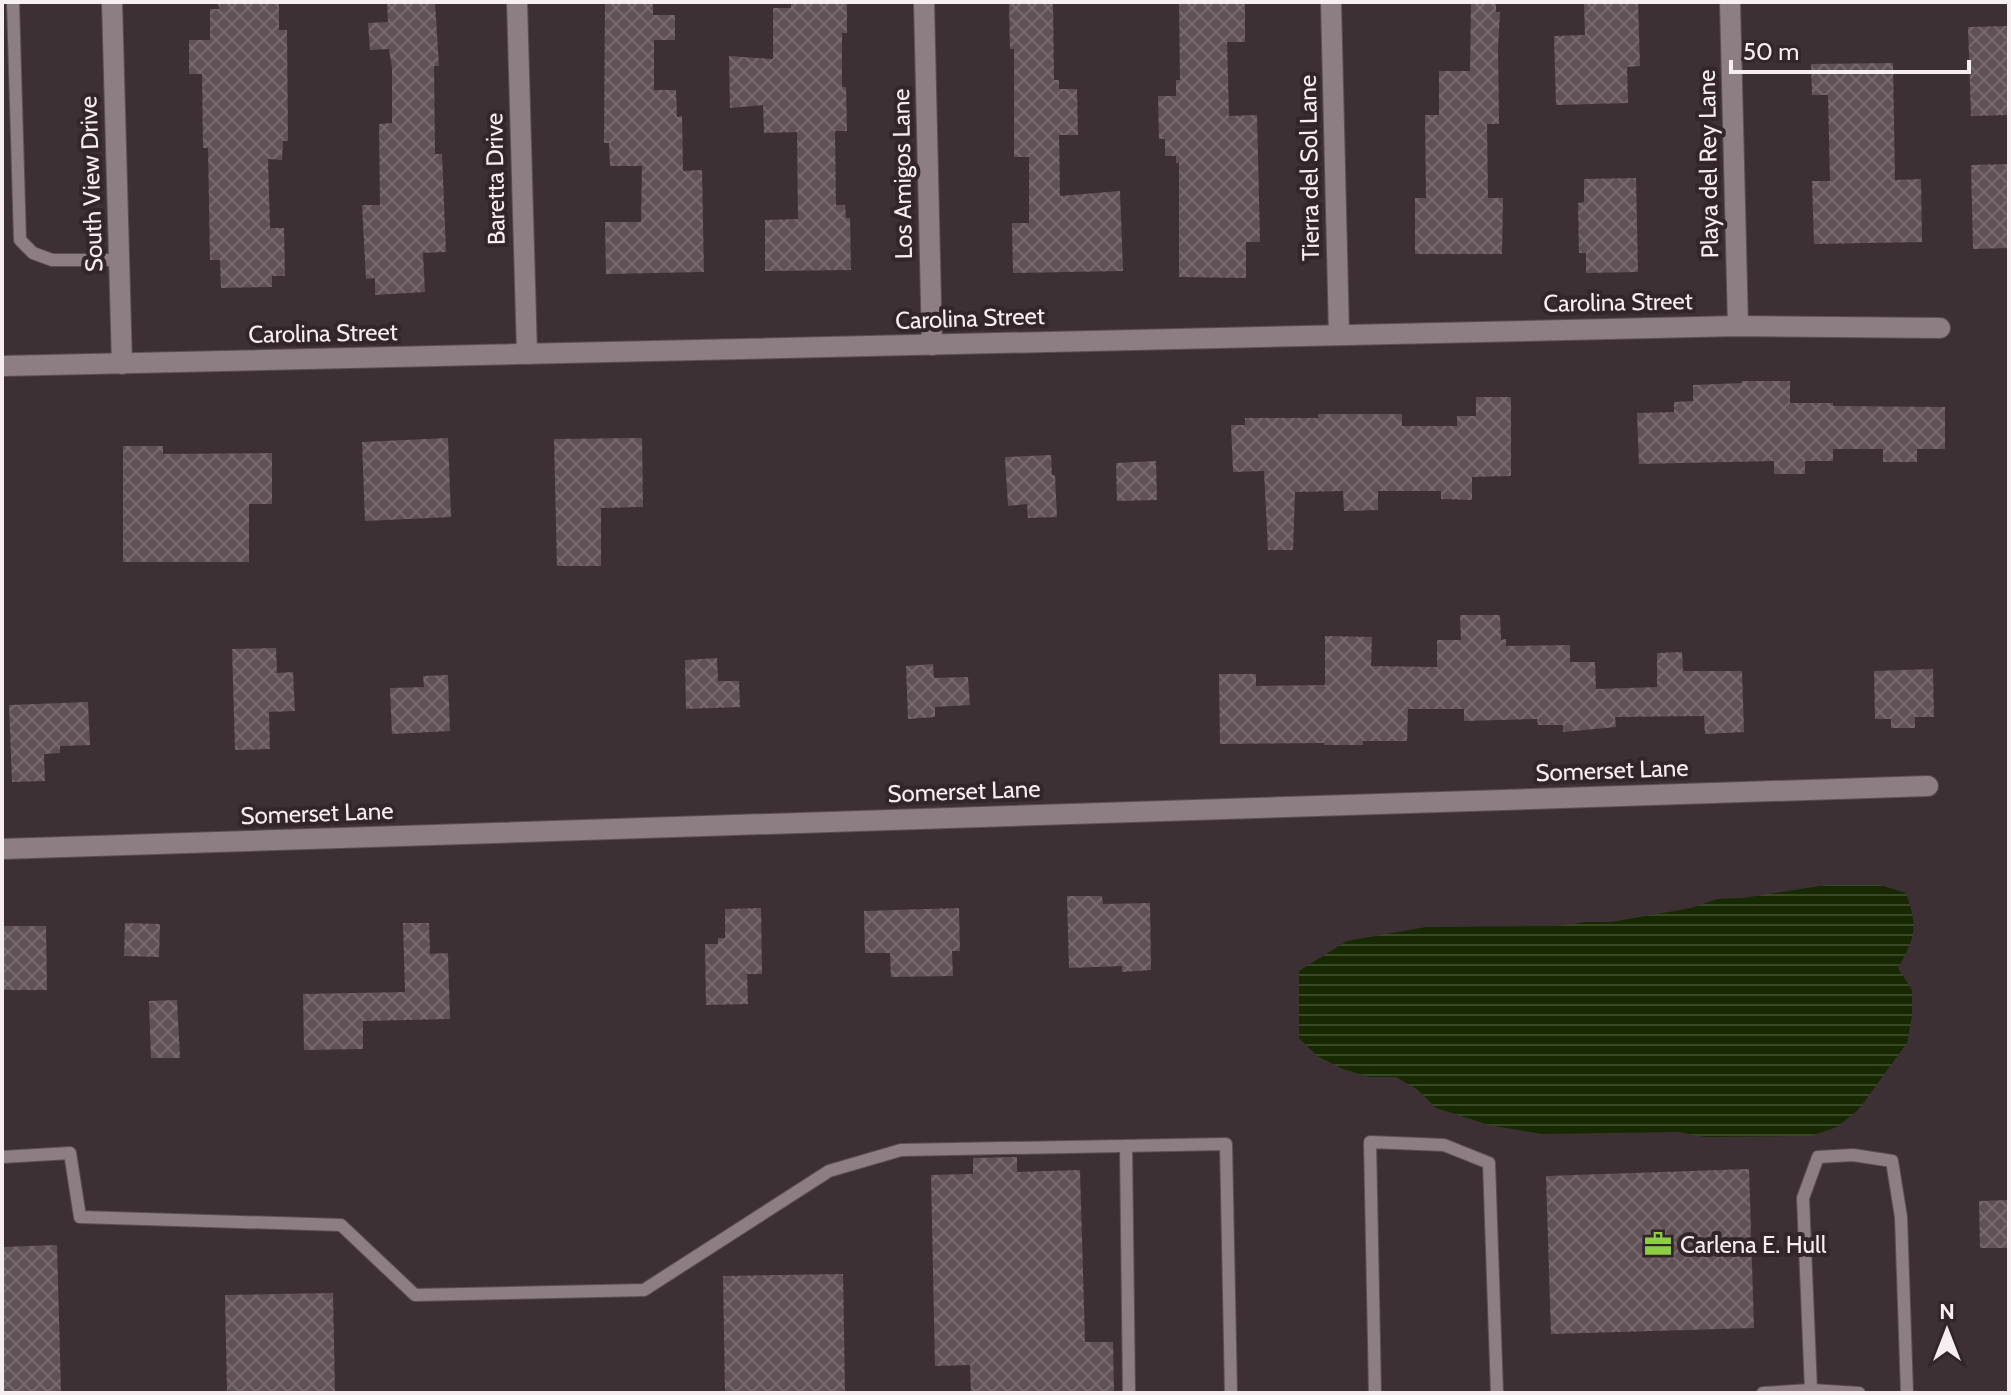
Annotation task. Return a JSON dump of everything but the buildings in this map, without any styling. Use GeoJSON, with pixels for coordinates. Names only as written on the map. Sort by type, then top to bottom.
{"type":"FeatureCollection","features":[{"type":"Feature","properties":{"kind":"street","name":"South View Drive"},"geometry":{"type":"LineString","coordinates":[[112,2],[122,364]]}},
{"type":"Feature","properties":{"kind":"street","name":"Baretta Drive"},"geometry":{"type":"LineString","coordinates":[[517,2],[527,354]]}},
{"type":"Feature","properties":{"kind":"street","name":"Los Amigos Lane"},"geometry":{"type":"LineString","coordinates":[[924,2],[932,345]]}},
{"type":"Feature","properties":{"kind":"street","name":"Tierra del Sol Lane"},"geometry":{"type":"LineString","coordinates":[[1331,2],[1339,334]]}},
{"type":"Feature","properties":{"kind":"street","name":"Playa del Rey Lane"},"geometry":{"type":"LineString","coordinates":[[1730,2],[1738,326]]}},
{"type":"Feature","properties":{"kind":"street","name":"Carolina Street"},"geometry":{"type":"LineString","coordinates":[[2,366],[1738,326],[1940,328]]}},
{"type":"Feature","properties":{"kind":"street","name":"Somerset Lane"},"geometry":{"type":"LineString","coordinates":[[2,849],[1928,786]]}},
{"type":"Feature","properties":{"kind":"lane"},"geometry":{"type":"LineString","coordinates":[[13,2],[20,240],[33,253],[52,260],[119,260]]}},
{"type":"Feature","properties":{"kind":"lane"},"geometry":{"type":"LineString","coordinates":[[1375,1393],[1370,1142],[1444,1145],[1489,1163],[1497,1393]]}},
{"type":"Feature","properties":{"kind":"lane"},"geometry":{"type":"LineString","coordinates":[[2,1157],[70,1153],[80,1217],[341,1225],[415,1295],[644,1290],[829,1171],[901,1150],[1226,1144],[1231,1393]]}},
{"type":"Feature","properties":{"kind":"lane"},"geometry":{"type":"LineString","coordinates":[[1126,1146],[1129,1393]]}},
{"type":"Feature","properties":{"kind":"lane"},"geometry":{"type":"LineString","coordinates":[[1811,1390],[1803,1198],[1818,1157],[1853,1155],[1892,1161],[1901,1217],[1907,1393]]}},
{"type":"Feature","properties":{"kind":"lane"},"geometry":{"type":"LineString","coordinates":[[1763,1393],[1811,1390],[1859,1393]]}},
{"type":"Feature","properties":{"kind":"shaded area"},"geometry":{"type":"Polygon","coordinates":[[[1827,885],[1880,885],[1906,893],[1913,932],[1909,948],[1898,968],[1912,990],[1912,1016],[1907,1043],[1859,1109],[1837,1127],[1811,1136],[1705,1137],[1679,1132],[1542,1134],[1489,1125],[1436,1108],[1418,1090],[1396,1077],[1369,1077],[1343,1069],[1317,1056],[1299,1038],[1299,971],[1347,941],[1426,927],[1558,926],[1611,922],[1691,908],[1717,899],[1827,885]]]}},
{"type":"Feature","properties":{"kind":"place","name":"Carlena E. Hull"},"geometry":{"type":"Point","coordinates":[1658,1244]}}]}
